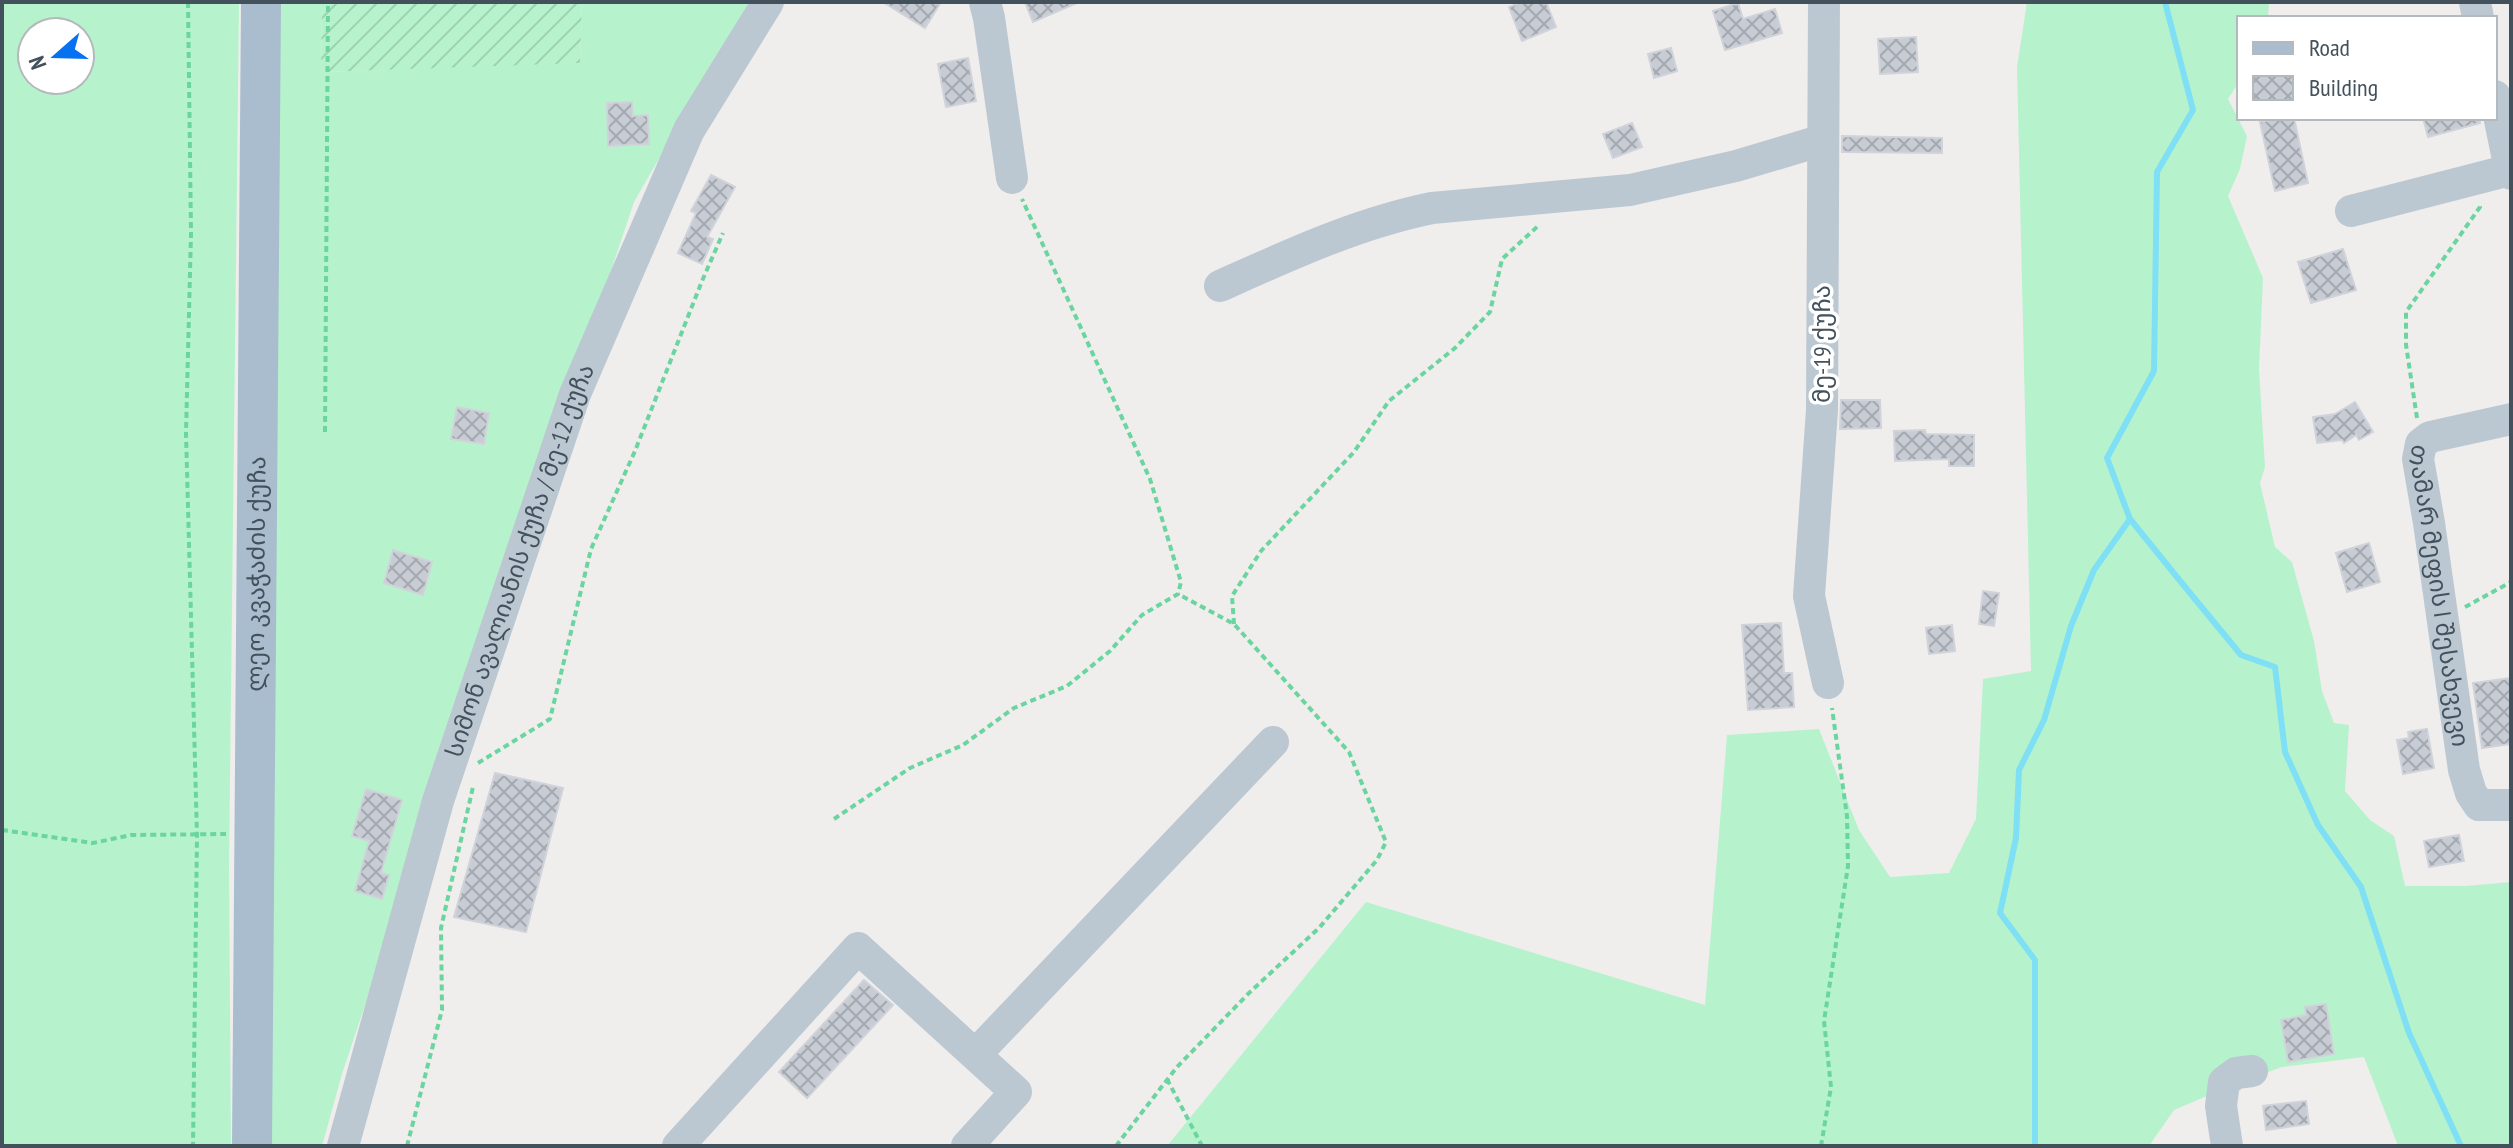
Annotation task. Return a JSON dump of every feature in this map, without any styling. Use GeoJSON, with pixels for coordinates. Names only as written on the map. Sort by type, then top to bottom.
{"type":"FeatureCollection","features":[{"type":"Feature","properties":{"kind":"main road","name":"ლეო კვაჭაძის ქუჩა"},"geometry":{"type":"LineString","coordinates":[[252,1146],[261,2]]}},
{"type":"Feature","properties":{"kind":"street","name":"სიმონ ავალიანის ქუჩა / მე-12 ქუჩა"},"geometry":{"type":"LineString","coordinates":[[343,1146],[438,801],[575,394],[689,130],[768,2]]}},
{"type":"Feature","properties":{"kind":"street"},"geometry":{"type":"LineString","coordinates":[[985,2],[1012,178]]}},
{"type":"Feature","properties":{"kind":"street","name":"მე-19 ქუჩა"},"geometry":{"type":"LineString","coordinates":[[1824,2],[1822,410],[1809,596],[1828,683]]}},
{"type":"Feature","properties":{"kind":"street"},"geometry":{"type":"LineString","coordinates":[[2351,211],[2500,174],[2497,120]]}},
{"type":"Feature","properties":{"kind":"street"},"geometry":{"type":"LineString","coordinates":[[1220,286],[1307,246],[1402,215],[1432,208],[1630,190],[1736,166],[1823,140]]}},
{"type":"Feature","properties":{"kind":"street","name":"თამარ მეფის I შესახვევი"},"geometry":{"type":"LineString","coordinates":[[2511,419],[2430,437],[2421,444],[2418,459],[2464,770],[2471,793],[2479,805],[2511,805]]}},
{"type":"Feature","properties":{"kind":"street"},"geometry":{"type":"LineString","coordinates":[[976,1054],[1273,742]]}},
{"type":"Feature","properties":{"kind":"street"},"geometry":{"type":"LineString","coordinates":[[678,1146],[858,948],[1016,1092],[967,1146]]}},
{"type":"Feature","properties":{"kind":"street"},"geometry":{"type":"LineString","coordinates":[[2227,1146],[2221,1106],[2224,1082],[2236,1073],[2252,1071]]}},
{"type":"Feature","properties":{"kind":"path"},"geometry":{"type":"LineString","coordinates":[[188,2],[191,233],[186,433],[197,836],[193,1146]]}},
{"type":"Feature","properties":{"kind":"path"},"geometry":{"type":"LineString","coordinates":[[325,432],[328,2]]}},
{"type":"Feature","properties":{"kind":"path"},"geometry":{"type":"LineString","coordinates":[[2421,444],[2406,345],[2406,312],[2500,174]]}},
{"type":"Feature","properties":{"kind":"path"},"geometry":{"type":"LineString","coordinates":[[834,819],[910,768],[963,745],[1014,708],[1067,686],[1110,651],[1142,615],[1178,594],[1181,582],[1150,479],[1012,178]]}},
{"type":"Feature","properties":{"kind":"path"},"geometry":{"type":"LineString","coordinates":[[1234,624],[1232,596],[1261,551],[1354,452],[1389,401],[1455,348],[1490,312],[1502,259],[1534,229],[1547,222]]}},
{"type":"Feature","properties":{"kind":"path"},"geometry":{"type":"LineString","coordinates":[[407,1146],[442,1010],[441,928],[478,763],[550,719],[591,549],[635,451],[723,233]]}},
{"type":"Feature","properties":{"kind":"path"},"geometry":{"type":"LineString","coordinates":[[2445,635],[2466,605],[2511,582]]}},
{"type":"Feature","properties":{"kind":"path"},"geometry":{"type":"LineString","coordinates":[[1116,1146],[1167,1079],[1249,993],[1319,928],[1377,860],[1386,842],[1349,752],[1234,624],[1178,594]]}},
{"type":"Feature","properties":{"kind":"path"},"geometry":{"type":"LineString","coordinates":[[1821,1146],[1831,1087],[1824,1021],[1848,866],[1847,816],[1828,683]]}},
{"type":"Feature","properties":{"kind":"path"},"geometry":{"type":"LineString","coordinates":[[2,830],[93,843],[131,835],[197,836]]}},
{"type":"Feature","properties":{"kind":"path"},"geometry":{"type":"LineString","coordinates":[[1167,1079],[1202,1146]]}},
{"type":"Feature","properties":{"kind":"green space"},"geometry":{"type":"Polygon","coordinates":[[[2,2],[239,2],[229,867],[231,1146],[2,1146],[2,2]]]}},
{"type":"Feature","properties":{"kind":"green space"},"geometry":{"type":"Polygon","coordinates":[[[271,2],[322,2],[321,72],[580,62],[582,2],[749,2],[634,202],[342,1074],[322,1146],[266,1146],[271,2]]]}},
{"type":"Feature","properties":{"kind":"green space"},"geometry":{"type":"Polygon","coordinates":[[[322,2],[582,2],[580,63],[321,72],[322,2]]]}},
{"type":"Feature","properties":{"kind":"green space"},"geometry":{"type":"Polygon","coordinates":[[[2027,2],[2269,2],[2268,16],[2237,16],[2237,85],[2228,99],[2247,136],[2240,169],[2228,196],[2263,278],[2259,369],[2265,467],[2260,483],[2275,547],[2292,562],[2314,641],[2322,691],[2334,723],[2349,725],[2345,791],[2370,820],[2394,836],[2405,886],[2511,882],[2511,1146],[2398,1146],[2364,1057],[2282,1067],[2233,1085],[2174,1110],[2149,1146],[1167,1146],[1366,902],[1705,1005],[1727,735],[1819,729],[1859,830],[1890,877],[1949,873],[1976,819],[1983,679],[2031,671],[2017,67],[2027,2]]]}},
{"type":"Feature","properties":{"kind":"building"},"geometry":{"type":"Polygon","coordinates":[[[883,2],[941,2],[925,28],[883,2]]]}},
{"type":"Feature","properties":{"kind":"building"},"geometry":{"type":"Polygon","coordinates":[[[1025,2],[1079,2],[1033,22],[1025,2]]]}},
{"type":"Feature","properties":{"kind":"building"},"geometry":{"type":"Polygon","coordinates":[[[1522,2],[1546,2],[1556,27],[1522,41],[1509,7],[1522,2]]]}},
{"type":"Feature","properties":{"kind":"building"},"geometry":{"type":"Polygon","coordinates":[[[1738,3],[1743,19],[1775,9],[1782,33],[1725,50],[1713,11],[1738,3]]]}},
{"type":"Feature","properties":{"kind":"building"},"geometry":{"type":"Polygon","coordinates":[[[1916,37],[1918,72],[1880,74],[1878,39],[1916,37]]]}},
{"type":"Feature","properties":{"kind":"building"},"geometry":{"type":"Polygon","coordinates":[[[1671,48],[1677,71],[1654,78],[1648,54],[1671,48]]]}},
{"type":"Feature","properties":{"kind":"building"},"geometry":{"type":"Polygon","coordinates":[[[968,58],[976,101],[946,107],[938,64],[968,58]]]}},
{"type":"Feature","properties":{"kind":"building"},"geometry":{"type":"Polygon","coordinates":[[[632,102],[633,116],[648,115],[649,144],[608,146],[607,103],[632,102]]]}},
{"type":"Feature","properties":{"kind":"building"},"geometry":{"type":"Polygon","coordinates":[[[2294,120],[2308,183],[2275,191],[2260,122],[2294,120]]]}},
{"type":"Feature","properties":{"kind":"building"},"geometry":{"type":"Polygon","coordinates":[[[2424,120],[2479,120],[2480,123],[2428,137],[2424,120]]]}},
{"type":"Feature","properties":{"kind":"building"},"geometry":{"type":"Polygon","coordinates":[[[1632,123],[1642,147],[1613,158],[1603,134],[1632,123]]]}},
{"type":"Feature","properties":{"kind":"building"},"geometry":{"type":"Polygon","coordinates":[[[1842,136],[1942,138],[1942,153],[1842,152],[1842,136]]]}},
{"type":"Feature","properties":{"kind":"building"},"geometry":{"type":"Polygon","coordinates":[[[711,175],[735,187],[707,237],[713,239],[702,264],[678,253],[696,213],[691,211],[711,175]]]}},
{"type":"Feature","properties":{"kind":"building"},"geometry":{"type":"Polygon","coordinates":[[[2343,249],[2356,290],[2311,303],[2298,262],[2343,249]]]}},
{"type":"Feature","properties":{"kind":"building"},"geometry":{"type":"Polygon","coordinates":[[[1841,400],[1880,400],[1881,428],[1840,429],[1841,400]]]}},
{"type":"Feature","properties":{"kind":"building"},"geometry":{"type":"Polygon","coordinates":[[[2355,402],[2373,432],[2359,440],[2356,435],[2344,443],[2342,440],[2317,443],[2313,417],[2335,414],[2355,402]]]}},
{"type":"Feature","properties":{"kind":"building"},"geometry":{"type":"Polygon","coordinates":[[[457,407],[489,413],[484,444],[451,439],[457,407]]]}},
{"type":"Feature","properties":{"kind":"building"},"geometry":{"type":"Polygon","coordinates":[[[1925,430],[1926,434],[1974,435],[1974,466],[1949,466],[1949,459],[1895,461],[1894,431],[1925,430]]]}},
{"type":"Feature","properties":{"kind":"building"},"geometry":{"type":"Polygon","coordinates":[[[2369,543],[2380,582],[2347,592],[2336,553],[2369,543]]]}},
{"type":"Feature","properties":{"kind":"building"},"geometry":{"type":"Polygon","coordinates":[[[393,550],[432,562],[423,595],[384,583],[393,550]]]}},
{"type":"Feature","properties":{"kind":"building"},"geometry":{"type":"Polygon","coordinates":[[[1983,591],[1999,593],[1994,626],[1979,624],[1983,591]]]}},
{"type":"Feature","properties":{"kind":"building"},"geometry":{"type":"Polygon","coordinates":[[[1781,623],[1784,673],[1792,673],[1794,707],[1748,710],[1742,625],[1781,623]]]}},
{"type":"Feature","properties":{"kind":"building"},"geometry":{"type":"Polygon","coordinates":[[[1952,625],[1955,651],[1929,654],[1926,628],[1952,625]]]}},
{"type":"Feature","properties":{"kind":"building"},"geometry":{"type":"Polygon","coordinates":[[[2511,678],[2511,744],[2482,748],[2473,683],[2511,678]]]}},
{"type":"Feature","properties":{"kind":"building"},"geometry":{"type":"Polygon","coordinates":[[[2427,729],[2434,768],[2403,774],[2397,740],[2409,738],[2408,732],[2427,729]]]}},
{"type":"Feature","properties":{"kind":"building"},"geometry":{"type":"Polygon","coordinates":[[[495,773],[563,788],[526,932],[454,917],[495,773]]]}},
{"type":"Feature","properties":{"kind":"building"},"geometry":{"type":"Polygon","coordinates":[[[366,789],[402,800],[381,873],[389,875],[382,899],[355,891],[369,841],[352,836],[366,789]]]}},
{"type":"Feature","properties":{"kind":"building"},"geometry":{"type":"Polygon","coordinates":[[[2459,835],[2464,861],[2429,867],[2424,841],[2459,835]]]}},
{"type":"Feature","properties":{"kind":"building"},"geometry":{"type":"Polygon","coordinates":[[[864,980],[893,1005],[807,1098],[779,1072],[864,980]]]}},
{"type":"Feature","properties":{"kind":"building"},"geometry":{"type":"Polygon","coordinates":[[[2326,1004],[2334,1054],[2288,1062],[2281,1020],[2306,1015],[2305,1007],[2326,1004]]]}},
{"type":"Feature","properties":{"kind":"building"},"geometry":{"type":"Polygon","coordinates":[[[2306,1101],[2309,1124],[2266,1130],[2263,1106],[2306,1101]]]}},
{"type":"Feature","properties":{"kind":"waterway"},"geometry":{"type":"LineString","coordinates":[[2165,2],[2193,110],[2157,172],[2154,371],[2107,458],[2130,519],[2241,655],[2275,667],[2285,752],[2318,825],[2361,887],[2409,1033],[2461,1146]]}},
{"type":"Feature","properties":{"kind":"waterway"},"geometry":{"type":"LineString","coordinates":[[2035,1146],[2035,960],[2000,913],[2016,838],[2019,770],[2044,720],[2071,626],[2094,570],[2130,519]]}}]}
